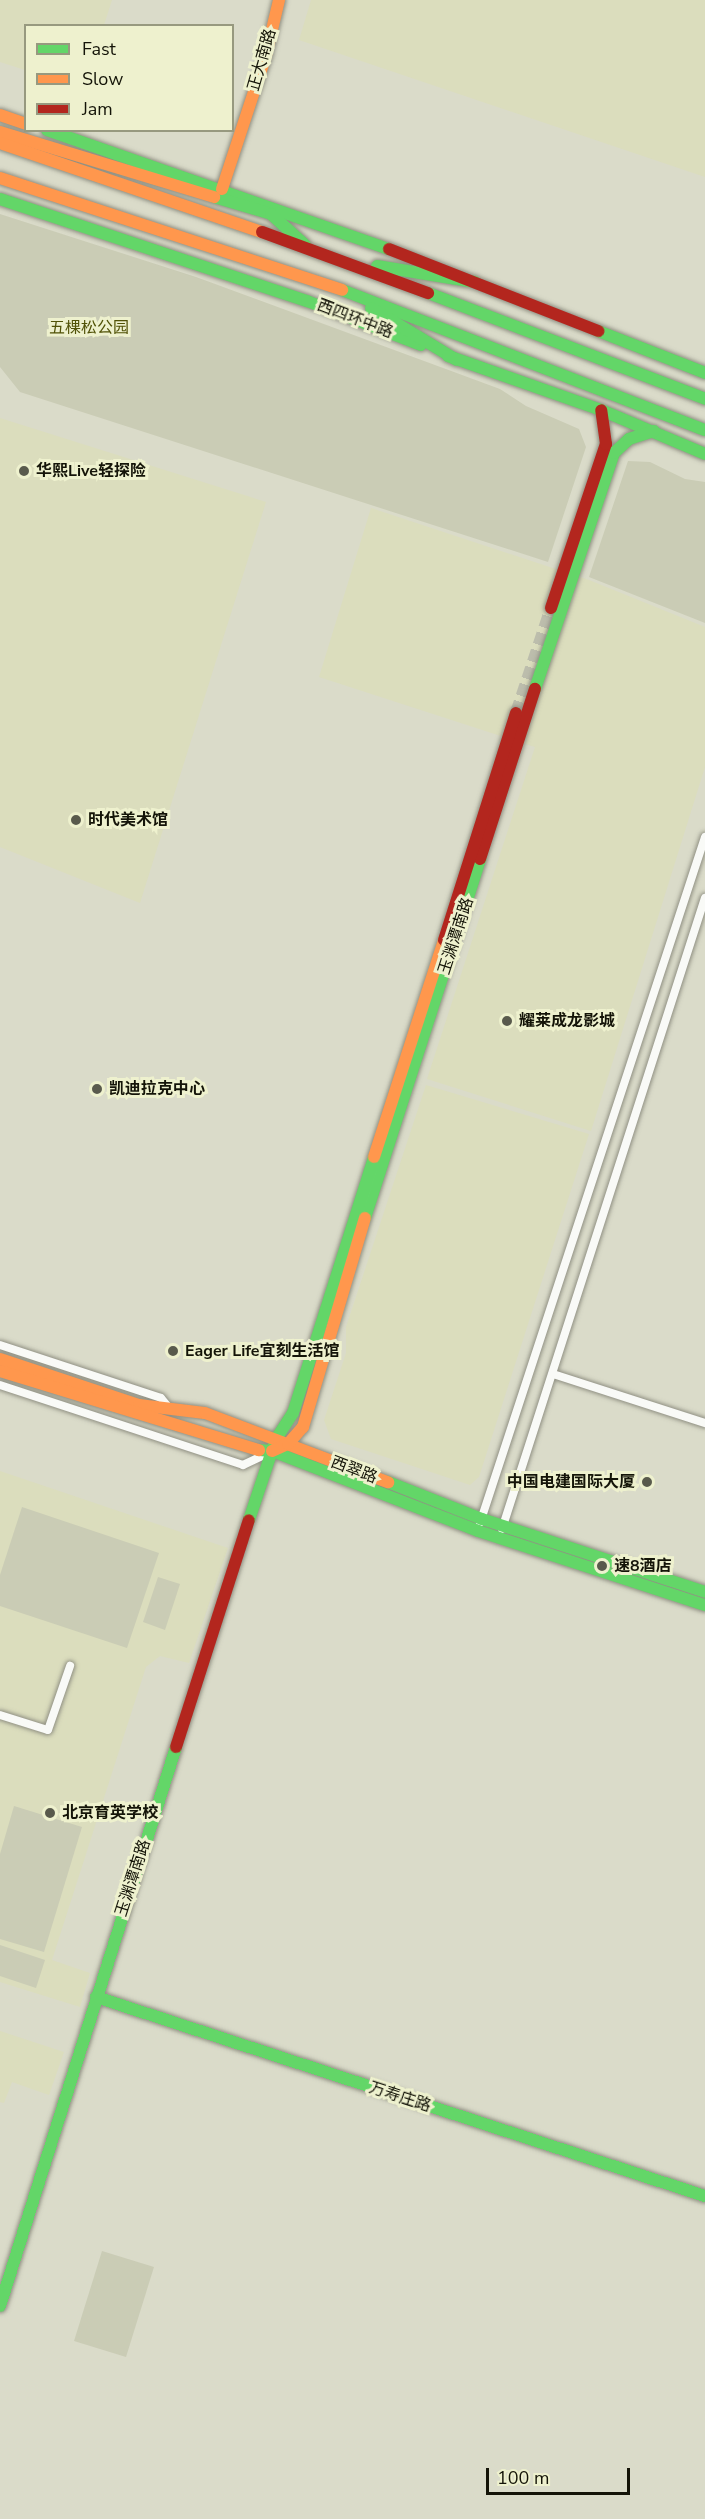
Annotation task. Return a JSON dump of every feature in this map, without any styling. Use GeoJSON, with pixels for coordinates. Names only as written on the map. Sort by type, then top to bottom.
{"type":"FeatureCollection","features":[{"type":"Feature","properties":{"kind":"main road","name":"正大南路"},"geometry":{"type":"LineString","coordinates":[[222,189],[266,55],[279,0]]}},
{"type":"Feature","properties":{"kind":"main road"},"geometry":{"type":"LineString","coordinates":[[0,115],[24,123]]}},
{"type":"Feature","properties":{"kind":"main road"},"geometry":{"type":"LineString","coordinates":[[0,132],[271,214],[306,247]]}},
{"type":"Feature","properties":{"kind":"main road"},"geometry":{"type":"LineString","coordinates":[[52,132],[222,189],[475,282],[705,373]]}},
{"type":"Feature","properties":{"kind":"main road"},"geometry":{"type":"LineString","coordinates":[[0,144],[177,200],[344,261],[705,399]]}},
{"type":"Feature","properties":{"kind":"main road","name":"西四环中路"},"geometry":{"type":"LineString","coordinates":[[0,178],[338,288],[705,430]]}},
{"type":"Feature","properties":{"kind":"main road","name":"西四环中路"},"geometry":{"type":"LineString","coordinates":[[0,199],[307,301],[457,360],[601,410],[705,454]]}},
{"type":"Feature","properties":{"kind":"main road"},"geometry":{"type":"LineString","coordinates":[[344,261],[475,282]]}},
{"type":"Feature","properties":{"kind":"main road"},"geometry":{"type":"LineString","coordinates":[[338,288],[457,360]]}},
{"type":"Feature","properties":{"kind":"main road"},"geometry":{"type":"LineString","coordinates":[[551,608],[606,444],[601,410]]}},
{"type":"Feature","properties":{"kind":"main road","name":"玉渊潭南路"},"geometry":{"type":"LineString","coordinates":[[279,1445],[303,1427],[323,1366],[339,1301],[526,716],[615,453],[629,438],[654,431]]}},
{"type":"Feature","properties":{"kind":"main road","name":"玉渊潭南路"},"geometry":{"type":"LineString","coordinates":[[0,2306],[96,1997],[279,1445],[293,1413],[516,713]]}},
{"type":"Feature","properties":{"kind":"main road","name":"西翠路"},"geometry":{"type":"LineString","coordinates":[[0,1359],[139,1405],[205,1413],[480,1525],[705,1605]]}},
{"type":"Feature","properties":{"kind":"main road","name":"西翠路"},"geometry":{"type":"LineString","coordinates":[[0,1371],[247,1449],[279,1445],[480,1525]]}},
{"type":"Feature","properties":{"kind":"main road","name":"西翠路"},"geometry":{"type":"LineString","coordinates":[[501,1532],[705,1592]]}},
{"type":"Feature","properties":{"kind":"main road","name":"万寿庄路"},"geometry":{"type":"LineString","coordinates":[[96,1997],[705,2196]]}},
{"type":"Feature","properties":{"kind":"street"},"geometry":{"type":"LineString","coordinates":[[480,1525],[705,837]]}},
{"type":"Feature","properties":{"kind":"street"},"geometry":{"type":"LineString","coordinates":[[501,1532],[705,898]]}},
{"type":"Feature","properties":{"kind":"street"},"geometry":{"type":"LineString","coordinates":[[0,1345],[161,1398],[170,1409]]}},
{"type":"Feature","properties":{"kind":"street"},"geometry":{"type":"LineString","coordinates":[[553,1374],[705,1423]]}},
{"type":"Feature","properties":{"kind":"street"},"geometry":{"type":"LineString","coordinates":[[0,1385],[243,1465],[279,1445]]}},
{"type":"Feature","properties":{"kind":"street"},"geometry":{"type":"LineString","coordinates":[[0,1715],[48,1731],[70,1666]]}},
{"type":"Feature","properties":{"kind":"shaded area"},"geometry":{"type":"Polygon","coordinates":[[[0,0],[112,0],[104,24],[24,24],[24,70],[0,62],[0,0]]]}},
{"type":"Feature","properties":{"kind":"shaded area"},"geometry":{"type":"Polygon","coordinates":[[[311,0],[705,0],[705,177],[299,40],[311,0]]]}},
{"type":"Feature","properties":{"kind":"shaded area"},"geometry":{"type":"Polygon","coordinates":[[[0,418],[266,502],[140,903],[0,847],[0,418]]]}},
{"type":"Feature","properties":{"kind":"shaded area"},"geometry":{"type":"Polygon","coordinates":[[[371,508],[589,580],[705,627],[705,767],[591,1131],[427,1079],[535,747],[319,677],[371,508]]]}},
{"type":"Feature","properties":{"kind":"shaded area"},"geometry":{"type":"Polygon","coordinates":[[[426,1085],[589,1134],[479,1477],[470,1485],[331,1439],[324,1420],[346,1353],[346,1327],[426,1085]]]}},
{"type":"Feature","properties":{"kind":"shaded area","name":"北京育英学校"},"geometry":{"type":"Polygon","coordinates":[[[0,1471],[228,1548],[189,1663],[160,1656],[146,1667],[52,1960],[90,1973],[80,2007],[0,1982],[0,1471]]]}},
{"type":"Feature","properties":{"kind":"shaded area"},"geometry":{"type":"Polygon","coordinates":[[[0,2031],[64,2052],[49,2095],[12,2082],[4,2103],[0,2102],[0,2031]]]}},
{"type":"Feature","properties":{"kind":"green space","name":"五棵松公园"},"geometry":{"type":"Polygon","coordinates":[[[0,214],[196,277],[500,389],[526,406],[579,429],[586,447],[548,562],[20,392],[0,367],[0,214]]]}},
{"type":"Feature","properties":{"kind":"green space"},"geometry":{"type":"Polygon","coordinates":[[[628,461],[650,462],[685,479],[705,482],[705,623],[589,577],[628,461]]]}},
{"type":"Feature","properties":{"kind":"green space"},"geometry":{"type":"Polygon","coordinates":[[[22,1507],[159,1553],[127,1648],[0,1606],[0,1575],[22,1507]]]}},
{"type":"Feature","properties":{"kind":"green space"},"geometry":{"type":"Polygon","coordinates":[[[158,1577],[180,1584],[165,1630],[143,1622],[158,1577]]]}},
{"type":"Feature","properties":{"kind":"green space"},"geometry":{"type":"Polygon","coordinates":[[[14,1806],[82,1827],[44,1952],[0,1939],[0,1854],[14,1806]]]}},
{"type":"Feature","properties":{"kind":"green space"},"geometry":{"type":"Polygon","coordinates":[[[0,1945],[45,1960],[36,1988],[0,1976],[0,1945]]]}},
{"type":"Feature","properties":{"kind":"green space"},"geometry":{"type":"Polygon","coordinates":[[[102,2251],[154,2267],[126,2357],[74,2341],[102,2251]]]}},
{"type":"Feature","properties":{"kind":"tunnel"},"geometry":{"type":"LineString","coordinates":[[516,713],[551,608]]}},
{"type":"Feature","properties":{"kind":"traffic: fast"},"geometry":{"type":"LineString","coordinates":[[53,132],[389,249]]}},
{"type":"Feature","properties":{"kind":"traffic: fast"},"geometry":{"type":"LineString","coordinates":[[214,197],[271,214],[305,245]]}},
{"type":"Feature","properties":{"kind":"traffic: fast"},"geometry":{"type":"LineString","coordinates":[[0,199],[307,301],[421,345]]}},
{"type":"Feature","properties":{"kind":"traffic: fast"},"geometry":{"type":"LineString","coordinates":[[377,266],[475,282]]}},
{"type":"Feature","properties":{"kind":"traffic: fast"},"geometry":{"type":"LineString","coordinates":[[342,290],[705,430]]}},
{"type":"Feature","properties":{"kind":"traffic: fast"},"geometry":{"type":"LineString","coordinates":[[428,293],[705,399]]}},
{"type":"Feature","properties":{"kind":"traffic: fast"},"geometry":{"type":"LineString","coordinates":[[371,308],[457,360]]}},
{"type":"Feature","properties":{"kind":"traffic: fast"},"geometry":{"type":"LineString","coordinates":[[598,331],[705,373]]}},
{"type":"Feature","properties":{"kind":"traffic: fast"},"geometry":{"type":"LineString","coordinates":[[448,356],[601,410],[705,454]]}},
{"type":"Feature","properties":{"kind":"traffic: fast"},"geometry":{"type":"LineString","coordinates":[[535,689],[614,453],[629,439],[654,431]]}},
{"type":"Feature","properties":{"kind":"traffic: fast"},"geometry":{"type":"LineString","coordinates":[[365,1218],[480,859]]}},
{"type":"Feature","properties":{"kind":"traffic: fast"},"geometry":{"type":"LineString","coordinates":[[249,1520],[276,1439],[293,1413],[374,1157]]}},
{"type":"Feature","properties":{"kind":"traffic: fast"},"geometry":{"type":"LineString","coordinates":[[259,1450],[272,1451],[478,1531],[705,1605]]}},
{"type":"Feature","properties":{"kind":"traffic: fast"},"geometry":{"type":"LineString","coordinates":[[388,1482],[482,1519],[705,1592]]}},
{"type":"Feature","properties":{"kind":"traffic: fast"},"geometry":{"type":"LineString","coordinates":[[0,2306],[176,1747]]}},
{"type":"Feature","properties":{"kind":"traffic: fast"},"geometry":{"type":"LineString","coordinates":[[96,1997],[705,2196]]}},
{"type":"Feature","properties":{"kind":"traffic: slow"},"geometry":{"type":"LineString","coordinates":[[222,189],[266,55],[279,0]]}},
{"type":"Feature","properties":{"kind":"traffic: slow"},"geometry":{"type":"LineString","coordinates":[[0,115],[24,123]]}},
{"type":"Feature","properties":{"kind":"traffic: slow"},"geometry":{"type":"LineString","coordinates":[[0,132],[214,197]]}},
{"type":"Feature","properties":{"kind":"traffic: slow"},"geometry":{"type":"LineString","coordinates":[[0,143],[262,232]]}},
{"type":"Feature","properties":{"kind":"traffic: slow"},"geometry":{"type":"LineString","coordinates":[[0,178],[342,290]]}},
{"type":"Feature","properties":{"kind":"traffic: slow"},"geometry":{"type":"LineString","coordinates":[[374,1157],[444,940]]}},
{"type":"Feature","properties":{"kind":"traffic: slow"},"geometry":{"type":"LineString","coordinates":[[272,1451],[288,1444],[303,1427],[365,1218]]}},
{"type":"Feature","properties":{"kind":"traffic: slow"},"geometry":{"type":"LineString","coordinates":[[0,1359],[139,1405],[205,1413],[388,1482]]}},
{"type":"Feature","properties":{"kind":"traffic: slow"},"geometry":{"type":"LineString","coordinates":[[0,1371],[259,1450]]}},
{"type":"Feature","properties":{"kind":"traffic: jam"},"geometry":{"type":"LineString","coordinates":[[262,232],[428,293]]}},
{"type":"Feature","properties":{"kind":"traffic: jam"},"geometry":{"type":"LineString","coordinates":[[389,249],[598,331]]}},
{"type":"Feature","properties":{"kind":"traffic: jam"},"geometry":{"type":"LineString","coordinates":[[551,608],[606,444],[601,410]]}},
{"type":"Feature","properties":{"kind":"traffic: jam"},"geometry":{"type":"LineString","coordinates":[[480,859],[535,689]]}},
{"type":"Feature","properties":{"kind":"traffic: jam"},"geometry":{"type":"LineString","coordinates":[[444,940],[516,713]]}},
{"type":"Feature","properties":{"kind":"traffic: jam"},"geometry":{"type":"LineString","coordinates":[[176,1747],[249,1520]]}},
{"type":"Feature","properties":{"kind":"place","name":"华熙Live轻探险"},"geometry":{"type":"Point","coordinates":[24,471]}},
{"type":"Feature","properties":{"kind":"place","name":"时代美术馆"},"geometry":{"type":"Point","coordinates":[76,820]}},
{"type":"Feature","properties":{"kind":"place","name":"耀莱成龙影城"},"geometry":{"type":"Point","coordinates":[507,1021]}},
{"type":"Feature","properties":{"kind":"place","name":"凯迪拉克中心"},"geometry":{"type":"Point","coordinates":[97,1089]}},
{"type":"Feature","properties":{"kind":"place","name":"Eager Life宜刻生活馆"},"geometry":{"type":"Point","coordinates":[173,1351]}},
{"type":"Feature","properties":{"kind":"place","name":"中国电建国际大厦"},"geometry":{"type":"Point","coordinates":[647,1482]}},
{"type":"Feature","properties":{"kind":"place","name":"速8酒店"},"geometry":{"type":"Point","coordinates":[602,1566]}},
{"type":"Feature","properties":{"kind":"place","name":"北京育英学校"},"geometry":{"type":"Point","coordinates":[50,1813]}}]}
